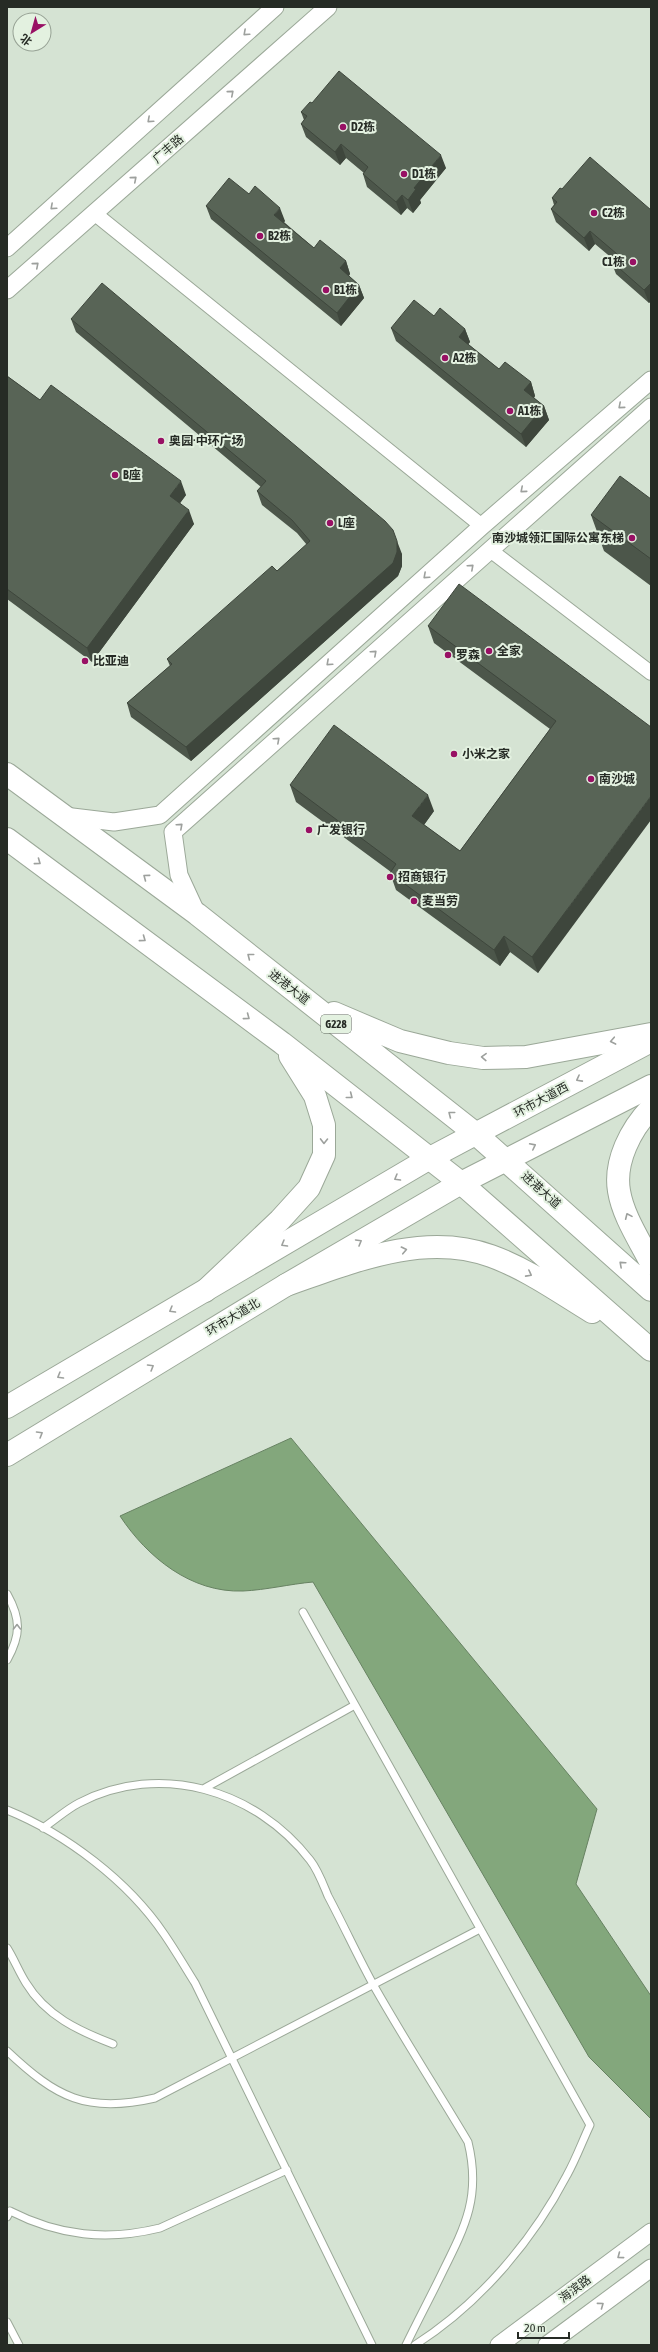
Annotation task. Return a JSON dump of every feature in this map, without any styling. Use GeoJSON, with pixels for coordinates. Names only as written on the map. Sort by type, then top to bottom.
{"type":"FeatureCollection","features":[{"type":"Feature","properties":{"kind":"main road","name":"进港大道"},"geometry":{"type":"LineString","coordinates":[[7,774],[197,914],[476,1134],[506,1159],[651,1290]]}},
{"type":"Feature","properties":{"kind":"main road"},"geometry":{"type":"LineString","coordinates":[[7,839],[282,1043],[430,1158],[461,1183],[647,1347]]}},
{"type":"Feature","properties":{"kind":"main road"},"geometry":{"type":"LineString","coordinates":[[306,1000],[400,1041],[449,1054],[483,1058],[526,1057],[651,1034]]}},
{"type":"Feature","properties":{"kind":"main road","name":"环市大道西"},"geometry":{"type":"LineString","coordinates":[[430,1158],[651,1041]]}},
{"type":"Feature","properties":{"kind":"main road"},"geometry":{"type":"LineString","coordinates":[[205,1291],[280,1220],[309,1188],[324,1155],[324,1125],[315,1096],[282,1043]]}},
{"type":"Feature","properties":{"kind":"main road"},"geometry":{"type":"LineString","coordinates":[[461,1183],[651,1086]]}},
{"type":"Feature","properties":{"kind":"main road"},"geometry":{"type":"LineString","coordinates":[[651,1108],[631,1135],[621,1159],[618,1190],[626,1213],[651,1263]]}},
{"type":"Feature","properties":{"kind":"main road"},"geometry":{"type":"LineString","coordinates":[[7,1407],[430,1158]]}},
{"type":"Feature","properties":{"kind":"main road","name":"环市大道北"},"geometry":{"type":"LineString","coordinates":[[7,1455],[286,1284],[461,1183]]}},
{"type":"Feature","properties":{"kind":"main road"},"geometry":{"type":"LineString","coordinates":[[286,1284],[365,1258],[411,1248],[454,1248],[490,1255],[529,1273],[647,1347]]}},
{"type":"Feature","properties":{"kind":"street"},"geometry":{"type":"LineString","coordinates":[[7,248],[275,7]]}},
{"type":"Feature","properties":{"kind":"street","name":"广丰路"},"geometry":{"type":"LineString","coordinates":[[7,290],[328,7]]}},
{"type":"Feature","properties":{"kind":"street"},"geometry":{"type":"LineString","coordinates":[[94,213],[482,526]]}},
{"type":"Feature","properties":{"kind":"street"},"geometry":{"type":"LineString","coordinates":[[64,816],[114,822],[160,815],[482,526],[651,380]]}},
{"type":"Feature","properties":{"kind":"street"},"geometry":{"type":"LineString","coordinates":[[197,914],[179,875],[173,832],[651,407]]}},
{"type":"Feature","properties":{"kind":"street"},"geometry":{"type":"LineString","coordinates":[[490,550],[651,673]]}},
{"type":"Feature","properties":{"kind":"street","name":"海滨路"},"geometry":{"type":"LineString","coordinates":[[499,2345],[651,2232]]}},
{"type":"Feature","properties":{"kind":"street"},"geometry":{"type":"LineString","coordinates":[[546,2345],[651,2268]]}},
{"type":"Feature","properties":{"kind":"lane"},"geometry":{"type":"LineString","coordinates":[[7,1594],[16,1610],[19,1628],[15,1645],[7,1660]]}},
{"type":"Feature","properties":{"kind":"lane"},"geometry":{"type":"LineString","coordinates":[[303,1612],[590,2125],[568,2174],[540,2221],[507,2264],[470,2303],[415,2345]]}},
{"type":"Feature","properties":{"kind":"lane"},"geometry":{"type":"LineString","coordinates":[[205,1788],[355,1705]]}},
{"type":"Feature","properties":{"kind":"lane"},"geometry":{"type":"LineString","coordinates":[[43,1828],[79,1803],[109,1791],[141,1784],[174,1783],[205,1788],[236,1799],[265,1815],[290,1836],[311,1861],[374,1985],[468,2142],[474,2174],[472,2204],[463,2231],[406,2345]]}},
{"type":"Feature","properties":{"kind":"lane"},"geometry":{"type":"LineString","coordinates":[[7,1810],[43,1828],[78,1849],[124,1888],[164,1933],[195,1983],[372,2345]]}},
{"type":"Feature","properties":{"kind":"lane"},"geometry":{"type":"LineString","coordinates":[[7,2051],[46,2086],[72,2098],[99,2104],[128,2104],[155,2098],[480,1929]]}},
{"type":"Feature","properties":{"kind":"lane"},"geometry":{"type":"LineString","coordinates":[[7,1948],[26,1984],[49,2011],[79,2031],[113,2044]]}},
{"type":"Feature","properties":{"kind":"lane"},"geometry":{"type":"LineString","coordinates":[[7,2217],[10,2212],[45,2227],[83,2235],[116,2236],[141,2232],[160,2228],[287,2170]]}},
{"type":"Feature","properties":{"kind":"lane"},"geometry":{"type":"LineString","coordinates":[[7,2322],[19,2345]]}},
{"type":"Feature","properties":{"kind":"shaded area"},"geometry":{"type":"Polygon","coordinates":[[[291,1438],[597,1809],[576,1884],[651,1996],[651,2119],[589,2057],[313,1582],[243,1591],[224,1590],[206,1586],[188,1579],[172,1570],[157,1558],[143,1545],[120,1516],[291,1438]]]}},
{"type":"Feature","properties":{"kind":"building"},"geometry":{"type":"Polygon","coordinates":[[[339,71],[441,155],[414,188],[416,189],[408,200],[402,195],[396,202],[363,174],[368,167],[341,144],[335,152],[301,124],[307,116],[301,112],[310,102],[312,103],[339,71]]]}},
{"type":"Feature","properties":{"kind":"building"},"geometry":{"type":"Polygon","coordinates":[[[590,157],[651,210],[651,283],[644,290],[611,261],[617,254],[590,231],[584,238],[551,209],[557,202],[552,198],[560,188],[562,189],[590,157]]]}},
{"type":"Feature","properties":{"kind":"building"},"geometry":{"type":"Polygon","coordinates":[[[229,178],[249,194],[255,186],[280,208],[274,215],[314,248],[320,240],[346,261],[340,268],[359,285],[337,313],[206,206],[229,178]]]}},
{"type":"Feature","properties":{"kind":"building","name":"L座"},"geometry":{"type":"Polygon","coordinates":[[[102,283],[385,521],[393,530],[397,541],[397,552],[393,563],[186,747],[127,703],[172,664],[167,659],[272,566],[277,571],[310,541],[292,520],[257,491],[266,481],[71,319],[102,283]]]}},
{"type":"Feature","properties":{"kind":"building"},"geometry":{"type":"Polygon","coordinates":[[[414,300],[434,316],[440,308],[465,329],[459,337],[499,369],[505,362],[531,382],[524,390],[544,406],[521,434],[391,328],[414,300]]]}},
{"type":"Feature","properties":{"kind":"building"},"geometry":{"type":"Polygon","coordinates":[[[7,376],[40,400],[51,385],[181,481],[170,496],[189,510],[87,648],[7,589],[7,376]]]}},
{"type":"Feature","properties":{"kind":"building"},"geometry":{"type":"Polygon","coordinates":[[[620,476],[651,499],[651,559],[591,515],[620,476]]]}},
{"type":"Feature","properties":{"kind":"building","name":"南沙城"},"geometry":{"type":"Polygon","coordinates":[[[459,584],[651,727],[651,796],[532,957],[504,936],[494,950],[390,873],[396,864],[290,785],[334,725],[428,795],[412,816],[460,851],[556,721],[428,626],[459,584]]]}},
{"type":"Feature","properties":{"kind":"place","name":"D2栋"},"geometry":{"type":"Point","coordinates":[343,127]}},
{"type":"Feature","properties":{"kind":"place","name":"D1栋"},"geometry":{"type":"Point","coordinates":[404,174]}},
{"type":"Feature","properties":{"kind":"place","name":"C2栋"},"geometry":{"type":"Point","coordinates":[594,213]}},
{"type":"Feature","properties":{"kind":"place","name":"B2栋"},"geometry":{"type":"Point","coordinates":[260,236]}},
{"type":"Feature","properties":{"kind":"place","name":"C1栋"},"geometry":{"type":"Point","coordinates":[633,262]}},
{"type":"Feature","properties":{"kind":"place","name":"B1栋"},"geometry":{"type":"Point","coordinates":[326,290]}},
{"type":"Feature","properties":{"kind":"place","name":"A2栋"},"geometry":{"type":"Point","coordinates":[445,358]}},
{"type":"Feature","properties":{"kind":"place","name":"A1栋"},"geometry":{"type":"Point","coordinates":[510,411]}},
{"type":"Feature","properties":{"kind":"place","name":"奥园·中环广场"},"geometry":{"type":"Point","coordinates":[161,441]}},
{"type":"Feature","properties":{"kind":"place","name":"B座"},"geometry":{"type":"Point","coordinates":[115,475]}},
{"type":"Feature","properties":{"kind":"place","name":"L座"},"geometry":{"type":"Point","coordinates":[330,523]}},
{"type":"Feature","properties":{"kind":"place","name":"南沙城领汇国际公寓东梯"},"geometry":{"type":"Point","coordinates":[632,538]}},
{"type":"Feature","properties":{"kind":"place","name":"全家"},"geometry":{"type":"Point","coordinates":[489,651]}},
{"type":"Feature","properties":{"kind":"place","name":"罗森"},"geometry":{"type":"Point","coordinates":[448,655]}},
{"type":"Feature","properties":{"kind":"place","name":"比亚迪"},"geometry":{"type":"Point","coordinates":[85,661]}},
{"type":"Feature","properties":{"kind":"place","name":"小米之家"},"geometry":{"type":"Point","coordinates":[454,754]}},
{"type":"Feature","properties":{"kind":"place","name":"南沙城"},"geometry":{"type":"Point","coordinates":[591,779]}},
{"type":"Feature","properties":{"kind":"place","name":"广发银行"},"geometry":{"type":"Point","coordinates":[309,830]}},
{"type":"Feature","properties":{"kind":"place","name":"招商银行"},"geometry":{"type":"Point","coordinates":[390,877]}},
{"type":"Feature","properties":{"kind":"place","name":"麦当劳"},"geometry":{"type":"Point","coordinates":[414,901]}}]}
